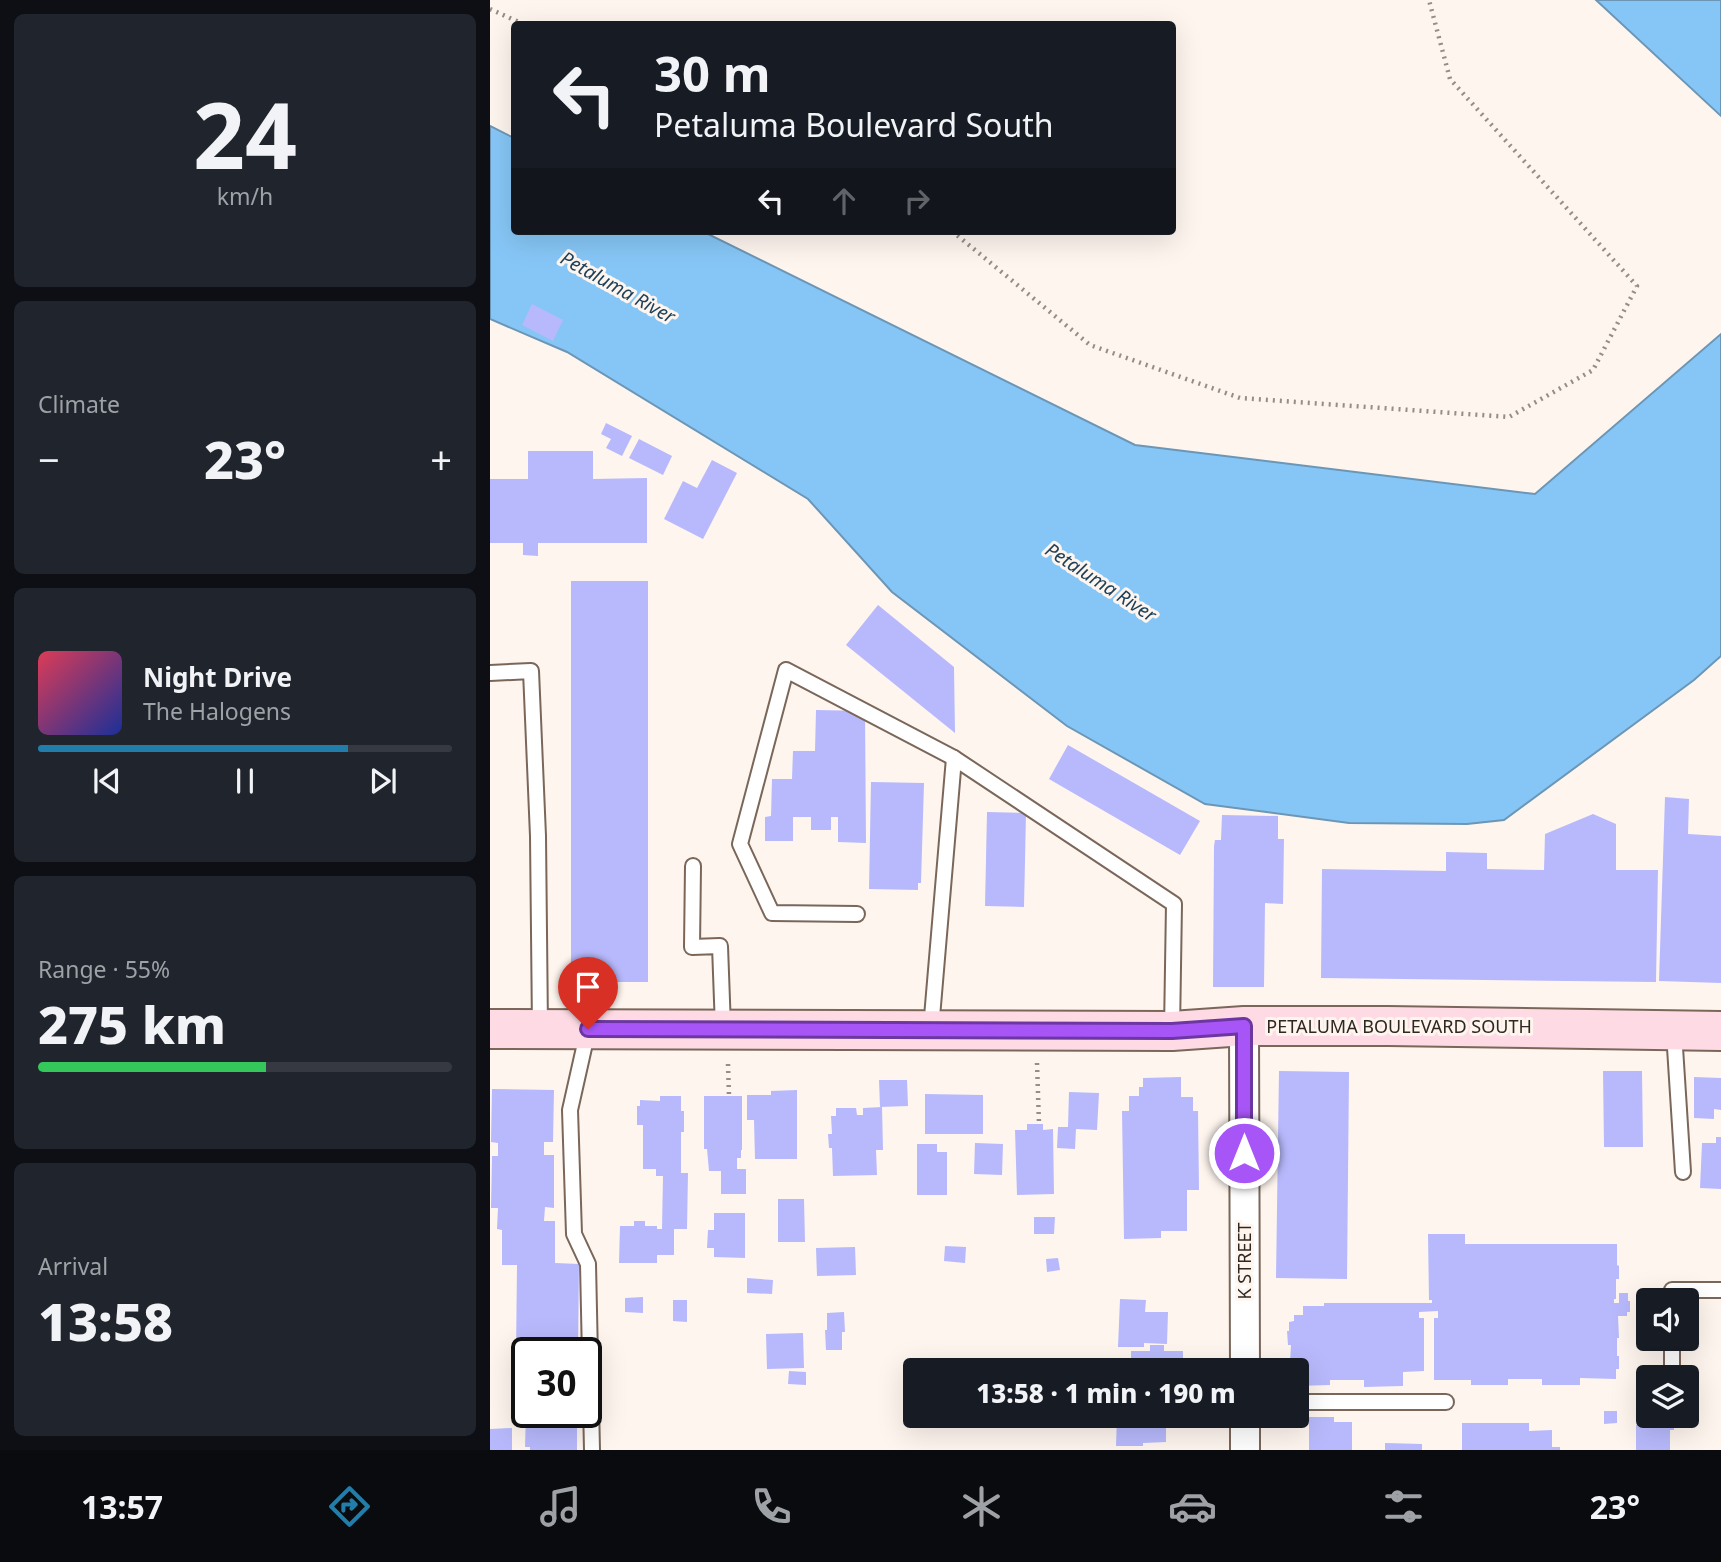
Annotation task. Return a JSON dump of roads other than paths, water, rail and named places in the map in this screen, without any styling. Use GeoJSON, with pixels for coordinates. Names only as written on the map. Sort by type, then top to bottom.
{"type":"FeatureCollection","features":[{"type":"Feature","properties":{"kind":"main road","name":"PETALUMA BOULEVARD SOUTH"},"geometry":{"type":"LineString","coordinates":[[490,1029],[588,1029],[726,1047],[931,1030],[1172,1031],[1244,1026],[1388,1026],[1721,1031]]}},
{"type":"Feature","properties":{"kind":"street","name":"K STREET"},"geometry":{"type":"LineString","coordinates":[[1244,1026],[1245,1358]]}},
{"type":"Feature","properties":{"kind":"street"},"geometry":{"type":"LineString","coordinates":[[1245,1428],[1245,1450]]}},
{"type":"Feature","properties":{"kind":"lane"},"geometry":{"type":"LineString","coordinates":[[857,914],[772,913],[740,844],[786,670],[954,758],[1174,904],[1172,1031]]}},
{"type":"Feature","properties":{"kind":"lane"},"geometry":{"type":"LineString","coordinates":[[490,673],[531,671],[538,836],[540,1029]]}},
{"type":"Feature","properties":{"kind":"lane"},"geometry":{"type":"LineString","coordinates":[[931,1030],[954,758]]}},
{"type":"Feature","properties":{"kind":"lane"},"geometry":{"type":"LineString","coordinates":[[693,866],[692,947],[720,946],[726,1047]]}},
{"type":"Feature","properties":{"kind":"lane"},"geometry":{"type":"LineString","coordinates":[[588,1029],[570,1110],[574,1234],[588,1264],[592,1450]]}},
{"type":"Feature","properties":{"kind":"lane"},"geometry":{"type":"LineString","coordinates":[[1674,1031],[1683,1171]]}},
{"type":"Feature","properties":{"kind":"lane"},"geometry":{"type":"LineString","coordinates":[[1699,1290],[1721,1290]]}},
{"type":"Feature","properties":{"kind":"lane"},"geometry":{"type":"LineString","coordinates":[[1309,1402],[1446,1402]]}},
{"type":"Feature","properties":{"kind":"water"},"geometry":{"type":"Polygon","coordinates":[[[1596,0],[1721,0],[1721,116],[1596,0]]]}},
{"type":"Feature","properties":{"kind":"water","name":"Petaluma River"},"geometry":{"type":"Polygon","coordinates":[[[490,126],[511,136],[511,235],[710,235],[1135,445],[1535,494],[1721,334],[1721,656],[1694,680],[1504,820],[1467,824],[1349,823],[1205,804],[1067,726],[892,592],[808,499],[567,352],[490,319],[490,126]]]}}]}
